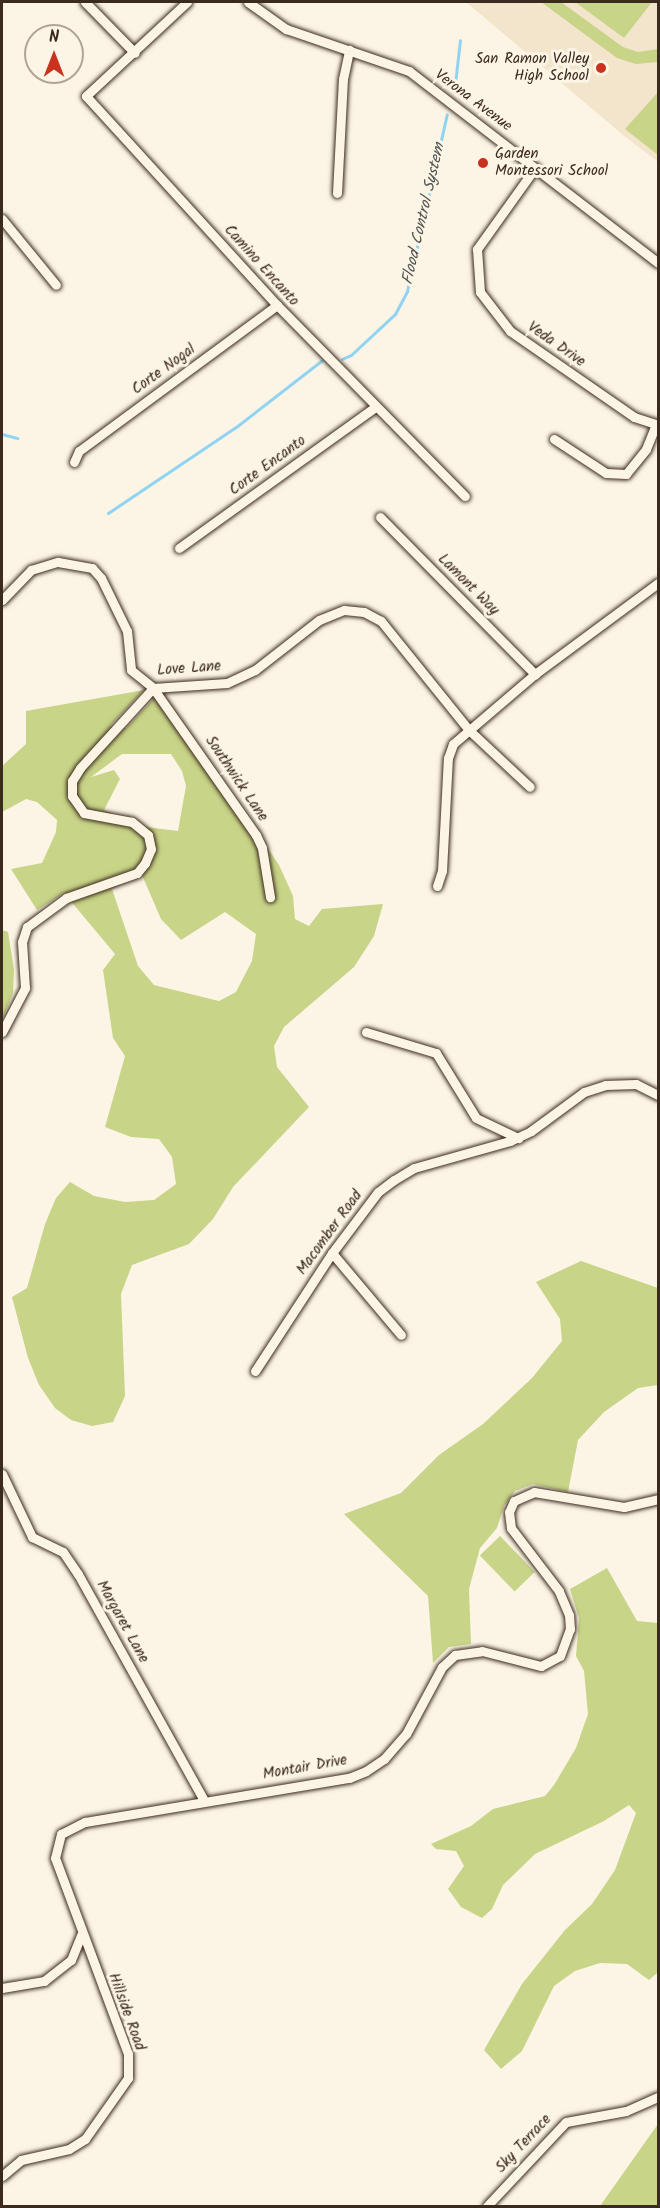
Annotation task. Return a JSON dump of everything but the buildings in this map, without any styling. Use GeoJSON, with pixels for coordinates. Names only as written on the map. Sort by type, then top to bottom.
{"type":"FeatureCollection","features":[{"type":"Feature","properties":{"kind":"street"},"geometry":{"type":"LineString","coordinates":[[85,2],[135,53],[187,2]]}},
{"type":"Feature","properties":{"kind":"street","name":"Verona Avenue"},"geometry":{"type":"LineString","coordinates":[[248,2],[286,29],[409,71],[658,263]]}},
{"type":"Feature","properties":{"kind":"street"},"geometry":{"type":"LineString","coordinates":[[338,193],[343,79],[349,50]]}},
{"type":"Feature","properties":{"kind":"street","name":"Camino Encanto"},"geometry":{"type":"LineString","coordinates":[[135,53],[86,96],[277,305],[465,496]]}},
{"type":"Feature","properties":{"kind":"street","name":"Veda Drive"},"geometry":{"type":"LineString","coordinates":[[535,168],[477,249],[480,292],[510,331],[634,417],[657,425]]}},
{"type":"Feature","properties":{"kind":"street"},"geometry":{"type":"LineString","coordinates":[[2,219],[56,285]]}},
{"type":"Feature","properties":{"kind":"street","name":"Corte Nogal"},"geometry":{"type":"LineString","coordinates":[[74,462],[79,451],[277,305]]}},
{"type":"Feature","properties":{"kind":"street","name":"Corte Encanto"},"geometry":{"type":"LineString","coordinates":[[178,548],[375,407]]}},
{"type":"Feature","properties":{"kind":"street"},"geometry":{"type":"LineString","coordinates":[[554,439],[606,474],[626,474],[646,449],[657,425]]}},
{"type":"Feature","properties":{"kind":"street","name":"Lamont Way"},"geometry":{"type":"LineString","coordinates":[[380,517],[535,674]]}},
{"type":"Feature","properties":{"kind":"street","name":"Love Lane"},"geometry":{"type":"LineString","coordinates":[[2,600],[32,570],[58,562],[92,568],[102,578],[127,631],[131,670],[153,688],[227,683],[255,670],[319,620],[344,610],[364,612],[381,621],[469,730],[530,788]]}},
{"type":"Feature","properties":{"kind":"street"},"geometry":{"type":"LineString","coordinates":[[437,886],[442,871],[448,758],[453,744],[535,674],[658,583]]}},
{"type":"Feature","properties":{"kind":"street"},"geometry":{"type":"LineString","coordinates":[[2,1032],[25,988],[22,942],[27,927],[66,898],[137,873],[146,863],[151,849],[148,835],[132,822],[84,813],[72,796],[72,782],[80,768],[153,688]]}},
{"type":"Feature","properties":{"kind":"street","name":"Southwick Lane"},"geometry":{"type":"LineString","coordinates":[[153,688],[256,835],[262,848],[270,897]]}},
{"type":"Feature","properties":{"kind":"street"},"geometry":{"type":"LineString","coordinates":[[366,1032],[436,1053],[476,1118],[518,1138]]}},
{"type":"Feature","properties":{"kind":"street","name":"Macomber Road"},"geometry":{"type":"LineString","coordinates":[[255,1371],[332,1253],[378,1192],[394,1180],[414,1168],[493,1148],[518,1138],[584,1092],[605,1085],[636,1084],[658,1095]]}},
{"type":"Feature","properties":{"kind":"street"},"geometry":{"type":"LineString","coordinates":[[332,1253],[401,1335]]}},
{"type":"Feature","properties":{"kind":"street","name":"Margaret Lane"},"geometry":{"type":"LineString","coordinates":[[2,1474],[32,1537],[63,1552],[78,1574],[204,1800]]}},
{"type":"Feature","properties":{"kind":"street","name":"Montair Drive"},"geometry":{"type":"LineString","coordinates":[[81,1935],[55,1858],[61,1834],[85,1821],[349,1778],[366,1771],[384,1759],[406,1734],[442,1667],[455,1655],[482,1651],[541,1666],[560,1656],[570,1629],[568,1615],[559,1591],[511,1528],[509,1512],[521,1495],[534,1492],[624,1507],[658,1499]]}},
{"type":"Feature","properties":{"kind":"street"},"geometry":{"type":"LineString","coordinates":[[2,1988],[44,1981],[71,1960],[81,1935]]}},
{"type":"Feature","properties":{"kind":"street","name":"Hillside Road"},"geometry":{"type":"LineString","coordinates":[[2,2176],[21,2160],[69,2149],[85,2139],[128,2078],[128,2054],[81,1935]]}},
{"type":"Feature","properties":{"kind":"street","name":"Sky Terrace"},"geometry":{"type":"LineString","coordinates":[[487,2206],[566,2122],[626,2111],[658,2097]]}},
{"type":"Feature","properties":{"kind":"shaded area","name":"San Ramon Valley High School"},"geometry":{"type":"Polygon","coordinates":[[[466,2],[658,2],[658,162],[623,135],[466,2]]]}},
{"type":"Feature","properties":{"kind":"green space"},"geometry":{"type":"Polygon","coordinates":[[[541,2],[561,2],[623,47],[638,52],[658,49],[658,62],[636,64],[617,58],[541,2]]]}},
{"type":"Feature","properties":{"kind":"green space"},"geometry":{"type":"Polygon","coordinates":[[[575,2],[652,2],[624,38],[575,2]]]}},
{"type":"Feature","properties":{"kind":"green space"},"geometry":{"type":"Polygon","coordinates":[[[658,92],[658,155],[625,129],[658,92]]]}},
{"type":"Feature","properties":{"kind":"green space"},"geometry":{"type":"Polygon","coordinates":[[[144,690],[110,726],[126,728],[160,692],[168,700],[279,865],[293,896],[295,919],[309,926],[322,909],[383,904],[374,936],[354,967],[284,1027],[274,1046],[277,1067],[309,1107],[233,1187],[213,1219],[189,1244],[132,1265],[121,1294],[125,1396],[113,1422],[92,1426],[71,1420],[55,1408],[39,1385],[28,1358],[12,1297],[27,1288],[45,1224],[56,1198],[70,1182],[94,1196],[125,1202],[154,1200],[176,1184],[172,1157],[159,1139],[131,1137],[105,1127],[125,1056],[113,1038],[103,970],[115,954],[64,893],[37,910],[11,869],[42,863],[56,832],[57,820],[37,802],[26,799],[2,812],[2,766],[26,744],[26,711],[144,690]],[[122,754],[91,777],[114,770],[120,779],[104,810],[146,827],[178,831],[186,786],[182,771],[171,754],[122,754]],[[142,875],[112,889],[138,966],[154,985],[219,1001],[236,992],[252,961],[256,934],[225,912],[181,940],[161,919],[142,875]]]}},
{"type":"Feature","properties":{"kind":"green space"},"geometry":{"type":"Polygon","coordinates":[[[2,930],[8,932],[14,970],[13,993],[2,1020],[2,930]]]}},
{"type":"Feature","properties":{"kind":"green space"},"geometry":{"type":"Polygon","coordinates":[[[581,1261],[658,1288],[658,1385],[638,1388],[604,1412],[578,1440],[568,1492],[533,1484],[515,1491],[504,1506],[497,1528],[480,1548],[469,1589],[471,1644],[449,1647],[433,1663],[428,1596],[344,1514],[401,1493],[439,1455],[483,1424],[532,1378],[562,1341],[560,1319],[536,1282],[581,1261]]]}},
{"type":"Feature","properties":{"kind":"green space"},"geometry":{"type":"Polygon","coordinates":[[[500,1536],[535,1572],[515,1591],[480,1555],[500,1536]]]}},
{"type":"Feature","properties":{"kind":"green space"},"geometry":{"type":"Polygon","coordinates":[[[607,1568],[637,1621],[658,1623],[658,1972],[649,1980],[627,1964],[600,1963],[575,1971],[554,1986],[522,2051],[501,2069],[484,2050],[522,1984],[565,1930],[592,1904],[615,1870],[636,1813],[629,1805],[604,1821],[535,1854],[503,1885],[492,1909],[482,1918],[461,1907],[448,1889],[464,1866],[456,1851],[436,1849],[431,1844],[471,1826],[493,1809],[545,1796],[554,1785],[576,1748],[588,1714],[584,1671],[576,1656],[579,1618],[570,1589],[607,1568]]]}},
{"type":"Feature","properties":{"kind":"green space"},"geometry":{"type":"Polygon","coordinates":[[[658,2124],[658,2206],[600,2206],[658,2124]]]}},
{"type":"Feature","properties":{"kind":"waterway","name":"Flood Control System"},"geometry":{"type":"LineString","coordinates":[[454,92],[460,40]]}},
{"type":"Feature","properties":{"kind":"waterway","name":"Flood Control System"},"geometry":{"type":"LineString","coordinates":[[342,359],[351,355],[395,314],[407,291],[447,114]]}},
{"type":"Feature","properties":{"kind":"waterway","name":"Flood Control System"},"geometry":{"type":"LineString","coordinates":[[108,513],[236,427],[321,361]]}},
{"type":"Feature","properties":{"kind":"waterway"},"geometry":{"type":"LineString","coordinates":[[2,434],[17,438]]}},
{"type":"Feature","properties":{"kind":"place","name":"San Ramon Valley High School"},"geometry":{"type":"Point","coordinates":[601,68]}},
{"type":"Feature","properties":{"kind":"place","name":"Garden Montessori School"},"geometry":{"type":"Point","coordinates":[483,163]}}]}
